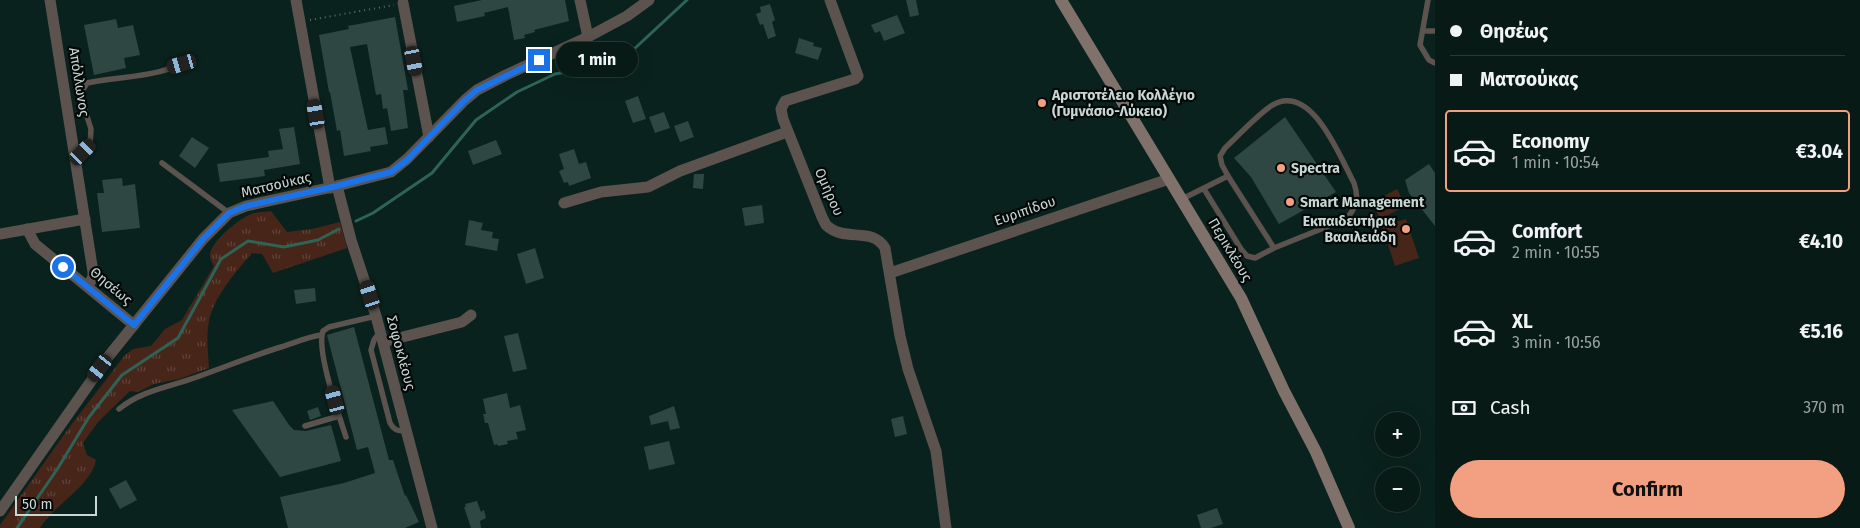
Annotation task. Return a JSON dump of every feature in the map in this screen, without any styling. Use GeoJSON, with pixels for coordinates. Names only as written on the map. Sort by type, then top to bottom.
{"type":"FeatureCollection","features":[{"type":"Feature","properties":{"kind":"street","name":"Απόλλωνος"},"geometry":{"type":"LineString","coordinates":[[50,0],[93,272],[93,277],[88,286]]}},
{"type":"Feature","properties":{"kind":"street","name":"Σοφοκλέους"},"geometry":{"type":"LineString","coordinates":[[296,0],[333,187],[376,316],[432,528]]}},
{"type":"Feature","properties":{"kind":"street"},"geometry":{"type":"LineString","coordinates":[[580,0],[588,37]]}},
{"type":"Feature","properties":{"kind":"street","name":"Ματσούκας"},"geometry":{"type":"LineString","coordinates":[[0,511],[92,378],[203,239],[229,213],[246,206],[391,172],[407,160],[465,100],[484,86],[588,37],[627,16],[649,0]]}},
{"type":"Feature","properties":{"kind":"street","name":"Ομήρου"},"geometry":{"type":"LineString","coordinates":[[830,0],[858,76],[855,79],[783,102],[781,112],[787,132],[826,225],[834,232],[866,236],[878,240],[886,248],[900,336],[908,369],[914,391],[934,443],[946,528]]}},
{"type":"Feature","properties":{"kind":"street","name":"Περικλέους"},"geometry":{"type":"LineString","coordinates":[[1061,0],[1228,275],[1249,313],[1284,391],[1316,452],[1349,528]]}},
{"type":"Feature","properties":{"kind":"street"},"geometry":{"type":"LineString","coordinates":[[403,4],[429,137]]}},
{"type":"Feature","properties":{"kind":"street"},"geometry":{"type":"LineString","coordinates":[[564,203],[601,192],[648,187],[680,171],[787,132]]}},
{"type":"Feature","properties":{"kind":"street","name":"Ευριπίδου"},"geometry":{"type":"LineString","coordinates":[[890,273],[1169,178]]}},
{"type":"Feature","properties":{"kind":"street"},"geometry":{"type":"LineString","coordinates":[[0,234],[85,219]]}},
{"type":"Feature","properties":{"kind":"street","name":"Θησέως"},"geometry":{"type":"LineString","coordinates":[[27,229],[34,244],[134,325]]}},
{"type":"Feature","properties":{"kind":"street"},"geometry":{"type":"LineString","coordinates":[[382,337],[462,322],[471,315]]}},
{"type":"Feature","properties":{"kind":"lane"},"geometry":{"type":"LineString","coordinates":[[1428,0],[1420,46],[1429,60],[1435,63]]}},
{"type":"Feature","properties":{"kind":"lane"},"geometry":{"type":"LineString","coordinates":[[1422,31],[1435,31]]}},
{"type":"Feature","properties":{"kind":"lane"},"geometry":{"type":"LineString","coordinates":[[76,160],[90,145],[92,129],[84,107],[82,91],[87,82],[142,76],[182,64],[189,57]]}},
{"type":"Feature","properties":{"kind":"lane"},"geometry":{"type":"LineString","coordinates":[[1204,188],[1241,249],[1247,256],[1255,258],[1274,248],[1346,219],[1357,203],[1354,183],[1321,123],[1310,110],[1297,102],[1283,102],[1271,106],[1225,148],[1220,156],[1228,176],[1274,248]]}},
{"type":"Feature","properties":{"kind":"lane"},"geometry":{"type":"LineString","coordinates":[[162,162],[229,213]]}},
{"type":"Feature","properties":{"kind":"lane"},"geometry":{"type":"LineString","coordinates":[[1182,200],[1228,176]]}},
{"type":"Feature","properties":{"kind":"lane"},"geometry":{"type":"LineString","coordinates":[[346,437],[322,354],[321,335],[329,327],[376,316]]}},
{"type":"Feature","properties":{"kind":"lane"},"geometry":{"type":"LineString","coordinates":[[119,409],[130,400],[150,391],[187,381],[272,350],[321,335]]}},
{"type":"Feature","properties":{"kind":"lane"},"geometry":{"type":"LineString","coordinates":[[305,426],[339,416]]}},
{"type":"Feature","properties":{"kind":"path"},"geometry":{"type":"LineString","coordinates":[[300,22],[403,4]]}},
{"type":"Feature","properties":{"kind":"green space"},"geometry":{"type":"Polygon","coordinates":[[[1397,189],[1406,206],[1380,219],[1372,202],[1397,189]]]}},
{"type":"Feature","properties":{"kind":"green space"},"geometry":{"type":"Polygon","coordinates":[[[271,211],[287,232],[312,229],[340,222],[347,248],[273,273],[262,254],[252,253],[226,285],[212,312],[208,333],[209,368],[179,379],[154,384],[138,392],[130,391],[98,422],[83,443],[87,455],[96,460],[93,469],[80,487],[54,511],[40,528],[0,528],[0,525],[68,429],[125,355],[133,349],[151,346],[165,329],[182,320],[214,266],[210,255],[220,237],[233,225],[253,213],[271,211]]]}},
{"type":"Feature","properties":{"kind":"green space"},"geometry":{"type":"Polygon","coordinates":[[[1406,219],[1419,258],[1395,266],[1382,226],[1406,219]]]}},
{"type":"Feature","properties":{"kind":"building"},"geometry":{"type":"Polygon","coordinates":[[[482,0],[565,0],[569,21],[534,30],[535,32],[524,35],[525,38],[514,40],[508,7],[484,13],[485,16],[457,22],[454,6],[482,0]]]}},
{"type":"Feature","properties":{"kind":"building"},"geometry":{"type":"Polygon","coordinates":[[[906,0],[916,0],[919,15],[910,17],[906,0]]]}},
{"type":"Feature","properties":{"kind":"building"},"geometry":{"type":"Polygon","coordinates":[[[770,4],[775,20],[772,22],[776,36],[768,39],[763,24],[760,25],[756,14],[761,12],[760,7],[770,4]]]}},
{"type":"Feature","properties":{"kind":"building"},"geometry":{"type":"Polygon","coordinates":[[[897,15],[905,33],[884,41],[880,31],[875,33],[871,25],[897,15]]]}},
{"type":"Feature","properties":{"kind":"building"},"geometry":{"type":"Polygon","coordinates":[[[395,17],[408,90],[403,90],[408,128],[391,131],[387,108],[383,109],[381,94],[376,95],[367,44],[350,47],[368,130],[385,127],[388,144],[370,147],[371,151],[344,156],[340,130],[337,131],[319,35],[349,29],[348,26],[395,17]]]}},
{"type":"Feature","properties":{"kind":"building"},"geometry":{"type":"Polygon","coordinates":[[[116,19],[118,28],[133,25],[140,55],[124,58],[126,68],[94,75],[84,25],[116,19]]]}},
{"type":"Feature","properties":{"kind":"building"},"geometry":{"type":"Polygon","coordinates":[[[799,38],[814,43],[813,46],[822,48],[818,60],[795,53],[799,38]]]}},
{"type":"Feature","properties":{"kind":"building"},"geometry":{"type":"Polygon","coordinates":[[[638,96],[646,119],[633,123],[625,101],[638,96]]]}},
{"type":"Feature","properties":{"kind":"building"},"geometry":{"type":"Polygon","coordinates":[[[664,112],[670,128],[655,133],[649,117],[664,112]]]}},
{"type":"Feature","properties":{"kind":"building","name":"Spectra"},"geometry":{"type":"Polygon","coordinates":[[[1285,117],[1336,192],[1279,224],[1251,177],[1234,158],[1285,117]]]}},
{"type":"Feature","properties":{"kind":"building"},"geometry":{"type":"Polygon","coordinates":[[[688,121],[694,137],[680,142],[674,126],[688,121]]]}},
{"type":"Feature","properties":{"kind":"building"},"geometry":{"type":"Polygon","coordinates":[[[294,127],[300,164],[264,170],[265,176],[220,182],[217,164],[269,157],[268,151],[283,149],[279,129],[294,127]]]}},
{"type":"Feature","properties":{"kind":"building"},"geometry":{"type":"Polygon","coordinates":[[[192,137],[209,148],[195,168],[179,156],[192,137]]]}},
{"type":"Feature","properties":{"kind":"building"},"geometry":{"type":"Polygon","coordinates":[[[496,140],[502,154],[473,165],[468,151],[496,140]]]}},
{"type":"Feature","properties":{"kind":"building"},"geometry":{"type":"Polygon","coordinates":[[[574,149],[579,164],[586,162],[591,178],[569,186],[568,182],[564,183],[559,171],[564,169],[559,154],[574,149]]]}},
{"type":"Feature","properties":{"kind":"building"},"geometry":{"type":"Polygon","coordinates":[[[1429,164],[1435,173],[1435,226],[1409,193],[1405,180],[1429,164]]]}},
{"type":"Feature","properties":{"kind":"building"},"geometry":{"type":"Polygon","coordinates":[[[694,174],[704,174],[703,189],[693,188],[694,174]]]}},
{"type":"Feature","properties":{"kind":"building"},"geometry":{"type":"Polygon","coordinates":[[[122,178],[123,186],[135,184],[140,228],[102,232],[97,193],[104,193],[102,180],[122,178]]]}},
{"type":"Feature","properties":{"kind":"building"},"geometry":{"type":"Polygon","coordinates":[[[762,205],[764,223],[745,226],[742,208],[762,205]]]}},
{"type":"Feature","properties":{"kind":"building"},"geometry":{"type":"Polygon","coordinates":[[[469,220],[483,223],[481,230],[493,232],[492,238],[499,239],[497,251],[465,245],[469,220]]]}},
{"type":"Feature","properties":{"kind":"building"},"geometry":{"type":"Polygon","coordinates":[[[535,248],[544,278],[526,284],[517,254],[535,248]]]}},
{"type":"Feature","properties":{"kind":"building"},"geometry":{"type":"Polygon","coordinates":[[[315,288],[316,301],[296,304],[294,290],[315,288]]]}},
{"type":"Feature","properties":{"kind":"building"},"geometry":{"type":"Polygon","coordinates":[[[354,327],[389,460],[393,460],[405,496],[419,522],[405,528],[288,528],[280,497],[344,483],[375,473],[368,447],[357,450],[327,335],[354,327]]]}},
{"type":"Feature","properties":{"kind":"building"},"geometry":{"type":"Polygon","coordinates":[[[518,333],[527,369],[513,372],[504,336],[518,333]]]}},
{"type":"Feature","properties":{"kind":"building"},"geometry":{"type":"Polygon","coordinates":[[[507,393],[510,408],[520,405],[526,430],[516,432],[518,439],[507,441],[508,444],[498,446],[497,444],[494,445],[488,423],[485,423],[483,414],[486,414],[483,399],[507,393]]]}},
{"type":"Feature","properties":{"kind":"building"},"geometry":{"type":"Polygon","coordinates":[[[273,401],[294,430],[306,431],[331,425],[341,461],[280,477],[232,410],[273,401]]]}},
{"type":"Feature","properties":{"kind":"building"},"geometry":{"type":"Polygon","coordinates":[[[674,406],[680,428],[670,430],[668,421],[651,425],[649,416],[674,406]]]}},
{"type":"Feature","properties":{"kind":"building"},"geometry":{"type":"Polygon","coordinates":[[[318,407],[321,416],[310,420],[307,411],[318,407]]]}},
{"type":"Feature","properties":{"kind":"building"},"geometry":{"type":"Polygon","coordinates":[[[903,416],[907,434],[895,437],[891,419],[903,416]]]}},
{"type":"Feature","properties":{"kind":"building"},"geometry":{"type":"Polygon","coordinates":[[[669,441],[675,464],[649,470],[644,447],[669,441]]]}},
{"type":"Feature","properties":{"kind":"building"},"geometry":{"type":"Polygon","coordinates":[[[126,480],[137,500],[120,509],[109,489],[126,480]]]}},
{"type":"Feature","properties":{"kind":"building"},"geometry":{"type":"Polygon","coordinates":[[[477,501],[481,512],[484,510],[486,518],[480,521],[481,528],[471,528],[464,507],[466,507],[465,504],[477,501]]]}},
{"type":"Feature","properties":{"kind":"building"},"geometry":{"type":"Polygon","coordinates":[[[1217,508],[1223,524],[1211,528],[1201,528],[1197,515],[1217,508]]]}},
{"type":"Feature","properties":{"kind":"waterway"},"geometry":{"type":"LineString","coordinates":[[356,221],[373,213],[432,173],[476,120],[517,92],[555,74],[619,63],[687,0]]}},
{"type":"Feature","properties":{"kind":"waterway"},"geometry":{"type":"LineString","coordinates":[[17,528],[58,468],[89,417],[122,375],[178,338],[221,259],[248,241],[284,247],[318,240],[339,229]]}},
{"type":"Feature","properties":{"kind":"place","name":"Αριστοτέλειο Κολλέγιο (Γυμνάσιο-Λύκειο)"},"geometry":{"type":"Point","coordinates":[1042,103]}},
{"type":"Feature","properties":{"kind":"place","name":"Spectra"},"geometry":{"type":"Point","coordinates":[1281,168]}},
{"type":"Feature","properties":{"kind":"place","name":"Smart Management"},"geometry":{"type":"Point","coordinates":[1290,202]}},
{"type":"Feature","properties":{"kind":"place","name":"Εκπαιδευτήρια Βασιλειάδη"},"geometry":{"type":"Point","coordinates":[1406,229]}},
{"type":"Feature","properties":{"kind":"route"},"geometry":{"type":"LineString","coordinates":[[63,267],[134,325],[203,239],[229,213],[246,206],[391,172],[407,160],[477,90],[539,60]]}}]}
